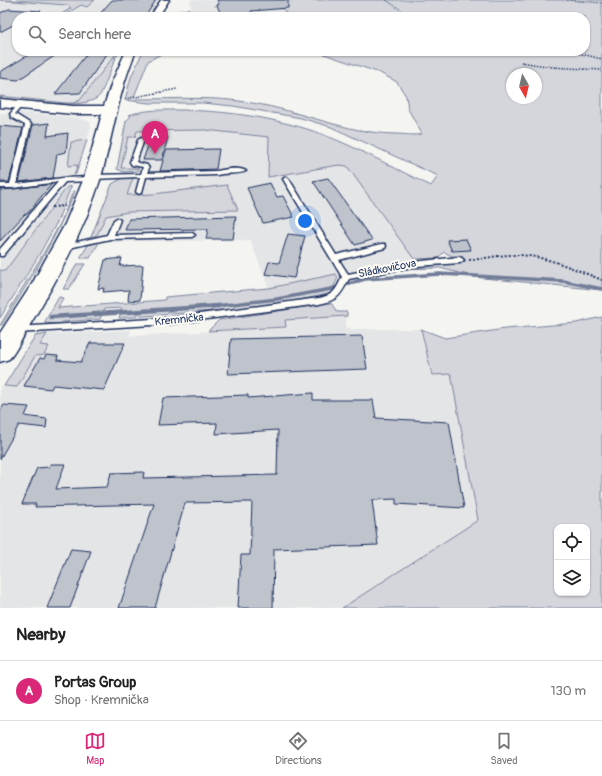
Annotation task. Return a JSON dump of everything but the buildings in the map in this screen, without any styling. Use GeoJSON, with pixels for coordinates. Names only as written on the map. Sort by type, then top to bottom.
{"type":"FeatureCollection","features":[{"type":"Feature","properties":{"kind":"main road"},"geometry":{"type":"LineString","coordinates":[[0,352],[15,330],[64,247],[92,178],[101,150],[117,81],[129,56]]}},
{"type":"Feature","properties":{"kind":"main road"},"geometry":{"type":"LineString","coordinates":[[0,103],[74,110],[110,106]]}},
{"type":"Feature","properties":{"kind":"street"},"geometry":{"type":"LineString","coordinates":[[157,12],[165,0]]}},
{"type":"Feature","properties":{"kind":"lane"},"geometry":{"type":"LineString","coordinates":[[13,186],[28,124],[14,117],[12,114],[21,106]]}},
{"type":"Feature","properties":{"kind":"lane"},"geometry":{"type":"LineString","coordinates":[[139,192],[145,174],[145,166],[134,164],[133,162],[141,140]]}},
{"type":"Feature","properties":{"kind":"lane"},"geometry":{"type":"LineString","coordinates":[[0,186],[145,174],[217,173],[224,171],[243,171]]}},
{"type":"Feature","properties":{"kind":"lane"},"geometry":{"type":"LineString","coordinates":[[286,179],[346,276]]}},
{"type":"Feature","properties":{"kind":"lane"},"geometry":{"type":"LineString","coordinates":[[0,254],[51,196],[61,180]]}},
{"type":"Feature","properties":{"kind":"lane"},"geometry":{"type":"LineString","coordinates":[[110,237],[117,220]]}},
{"type":"Feature","properties":{"kind":"lane"},"geometry":{"type":"LineString","coordinates":[[64,247],[110,237],[192,236]]}},
{"type":"Feature","properties":{"kind":"lane"},"geometry":{"type":"LineString","coordinates":[[336,258],[382,246]]}},
{"type":"Feature","properties":{"kind":"lane","name":"Sládkovičova"},"geometry":{"type":"LineString","coordinates":[[339,291],[346,276],[405,264],[460,260]]}},
{"type":"Feature","properties":{"kind":"lane","name":"Kremnička"},"geometry":{"type":"LineString","coordinates":[[15,330],[170,321],[215,316],[331,298],[339,291]]}},
{"type":"Feature","properties":{"kind":"path"},"geometry":{"type":"LineString","coordinates":[[386,0],[403,12]]}},
{"type":"Feature","properties":{"kind":"path"},"geometry":{"type":"LineString","coordinates":[[567,0],[602,3]]}},
{"type":"Feature","properties":{"kind":"path"},"geometry":{"type":"LineString","coordinates":[[590,56],[602,59]]}},
{"type":"Feature","properties":{"kind":"path"},"geometry":{"type":"LineString","coordinates":[[521,62],[552,67],[602,70]]}},
{"type":"Feature","properties":{"kind":"path"},"geometry":{"type":"LineString","coordinates":[[110,106],[177,89]]}},
{"type":"Feature","properties":{"kind":"path"},"geometry":{"type":"LineString","coordinates":[[460,260],[486,259],[517,255],[560,265],[602,280]]}},
{"type":"Feature","properties":{"kind":"shaded area"},"geometry":{"type":"Polygon","coordinates":[[[0,0],[81,5],[86,7],[95,0],[161,0],[154,12],[116,9],[116,12],[12,12],[12,56],[114,56],[80,100],[73,103],[0,96],[0,0]]]}},
{"type":"Feature","properties":{"kind":"shaded area"},"geometry":{"type":"Polygon","coordinates":[[[0,0],[95,0],[87,7],[81,5],[69,12],[65,12],[71,8],[67,5],[0,0]]]}},
{"type":"Feature","properties":{"kind":"shaded area"},"geometry":{"type":"Polygon","coordinates":[[[190,0],[280,0],[294,12],[180,12],[179,8],[191,8],[190,0]]]}},
{"type":"Feature","properties":{"kind":"shaded area"},"geometry":{"type":"Polygon","coordinates":[[[275,0],[602,0],[602,290],[474,277],[440,268],[400,269],[465,262],[462,256],[452,256],[444,252],[438,258],[414,259],[347,166],[339,165],[268,177],[269,137],[205,130],[137,131],[135,137],[128,137],[121,168],[138,168],[138,171],[124,172],[117,169],[126,121],[131,116],[129,115],[163,110],[210,111],[263,118],[308,129],[362,151],[431,186],[438,176],[331,127],[301,118],[233,106],[203,103],[149,103],[125,100],[131,77],[141,56],[158,56],[148,61],[134,97],[136,99],[224,99],[252,103],[288,111],[359,130],[377,133],[412,135],[422,134],[408,109],[406,96],[397,82],[380,73],[330,56],[590,56],[590,12],[285,12],[275,0]]]}},
{"type":"Feature","properties":{"kind":"shaded area"},"geometry":{"type":"Polygon","coordinates":[[[114,56],[117,56],[114,58],[116,58],[100,95],[93,100],[82,103],[53,104],[0,98],[0,96],[65,103],[73,103],[80,100],[114,56]]]}},
{"type":"Feature","properties":{"kind":"shaded area"},"geometry":{"type":"Polygon","coordinates":[[[20,112],[79,118],[90,122],[91,127],[87,140],[71,142],[68,166],[78,165],[74,175],[5,271],[0,270],[0,113],[16,114],[20,112]]]}},
{"type":"Feature","properties":{"kind":"shaded area"},"geometry":{"type":"Polygon","coordinates":[[[205,130],[270,137],[268,177],[339,164],[348,166],[414,259],[269,288],[250,240],[100,242],[97,235],[106,216],[128,212],[238,210],[153,194],[126,195],[133,178],[138,171],[136,167],[121,168],[128,137],[137,131],[205,130]]]}},
{"type":"Feature","properties":{"kind":"shaded area"},"geometry":{"type":"Polygon","coordinates":[[[87,140],[76,174],[74,175],[78,165],[68,166],[71,142],[87,140]]]}},
{"type":"Feature","properties":{"kind":"shaded area"},"geometry":{"type":"Polygon","coordinates":[[[123,178],[133,178],[127,195],[153,194],[227,185],[238,210],[128,212],[106,216],[97,235],[91,237],[112,184],[123,178]]]}},
{"type":"Feature","properties":{"kind":"shaded area"},"geometry":{"type":"Polygon","coordinates":[[[71,186],[57,222],[39,255],[0,318],[0,270],[5,271],[67,187],[71,186]]]}},
{"type":"Feature","properties":{"kind":"shaded area"},"geometry":{"type":"Polygon","coordinates":[[[73,191],[75,191],[59,227],[50,244],[2,325],[0,325],[61,222],[73,191]]]}},
{"type":"Feature","properties":{"kind":"shaded area"},"geometry":{"type":"Polygon","coordinates":[[[100,241],[90,258],[80,258],[88,245],[100,241]]]}},
{"type":"Feature","properties":{"kind":"shaded area"},"geometry":{"type":"Polygon","coordinates":[[[77,264],[85,264],[69,289],[63,289],[77,264]]]}},
{"type":"Feature","properties":{"kind":"shaded area"},"geometry":{"type":"Polygon","coordinates":[[[336,274],[338,278],[329,294],[285,303],[238,309],[119,318],[122,308],[104,309],[100,319],[61,322],[59,324],[44,323],[59,297],[63,298],[58,308],[165,300],[165,297],[269,288],[336,274]]]}},
{"type":"Feature","properties":{"kind":"shaded area"},"geometry":{"type":"Polygon","coordinates":[[[331,303],[337,312],[347,312],[347,316],[285,320],[286,327],[208,331],[219,320],[331,303]]]}},
{"type":"Feature","properties":{"kind":"shaded area"},"geometry":{"type":"Polygon","coordinates":[[[347,316],[345,329],[421,329],[432,375],[451,374],[478,520],[342,608],[0,608],[0,386],[17,387],[47,334],[131,330],[129,336],[285,327],[285,320],[347,316]]]}},
{"type":"Feature","properties":{"kind":"shaded area"},"geometry":{"type":"Polygon","coordinates":[[[602,317],[602,608],[342,608],[478,520],[451,374],[432,375],[421,329],[445,338],[505,329],[576,323],[602,317]]]}},
{"type":"Feature","properties":{"kind":"shaded area"},"geometry":{"type":"Polygon","coordinates":[[[47,334],[40,345],[49,346],[44,355],[35,356],[17,387],[4,386],[35,336],[47,334]]]}},
{"type":"Feature","properties":{"kind":"waterway"},"geometry":{"type":"LineString","coordinates":[[211,306],[277,299],[331,289],[365,279],[440,274],[563,281],[602,289]]}},
{"type":"Feature","properties":{"kind":"waterway"},"geometry":{"type":"LineString","coordinates":[[51,317],[211,306]]}},
{"type":"Feature","properties":{"kind":"waterway"},"geometry":{"type":"LineString","coordinates":[[207,307],[211,306]]}},
{"type":"Feature","properties":{"kind":"waterway"},"geometry":{"type":"LineString","coordinates":[[211,306],[219,306]]}},
{"type":"Feature","properties":{"kind":"place","name":"Portas Group"},"geometry":{"type":"Point","coordinates":[155,154]}}]}
